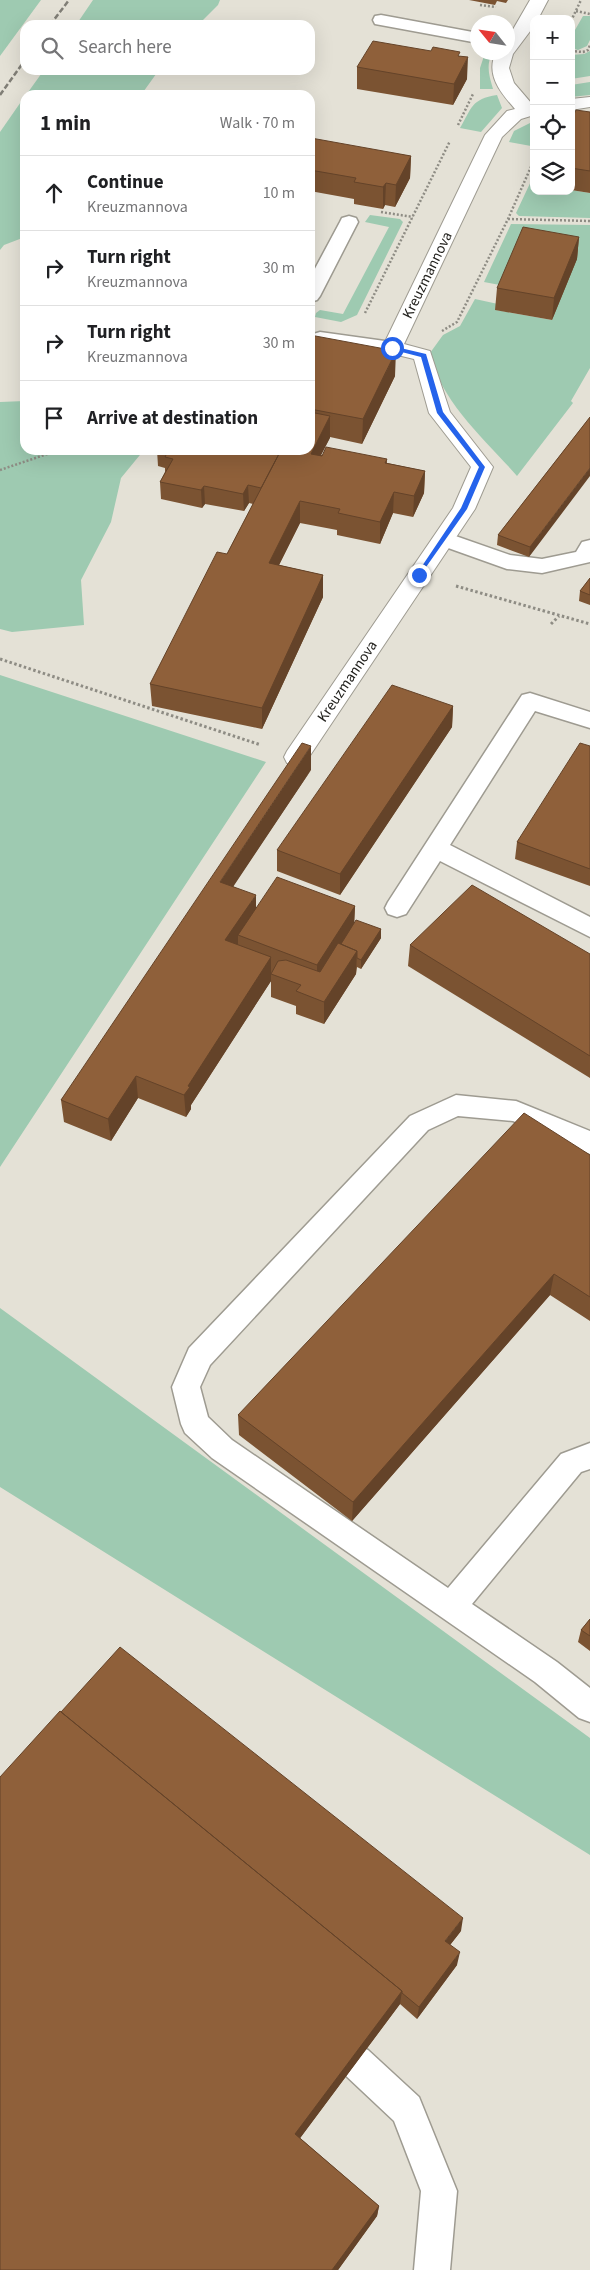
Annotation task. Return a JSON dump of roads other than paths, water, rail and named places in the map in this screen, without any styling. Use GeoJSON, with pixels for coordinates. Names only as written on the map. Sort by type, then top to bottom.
{"type":"FeatureCollection","features":[{"type":"Feature","properties":{"kind":"street","name":"Kreuzmannova"},"geometry":{"type":"LineString","coordinates":[[515,39],[525,26],[539,0]]}},
{"type":"Feature","properties":{"kind":"street","name":"Kreuzmannova"},"geometry":{"type":"LineString","coordinates":[[500,60],[501,74],[508,90],[530,110]]}},
{"type":"Feature","properties":{"kind":"street"},"geometry":{"type":"LineString","coordinates":[[575,104],[590,102]]}},
{"type":"Feature","properties":{"kind":"street","name":"Kreuzmannova"},"geometry":{"type":"LineString","coordinates":[[296,757],[464,509],[482,467],[440,413],[424,355],[392,348],[494,135],[514,115],[530,110]]}},
{"type":"Feature","properties":{"kind":"lane"},"geometry":{"type":"LineString","coordinates":[[381,20],[470,37]]}},
{"type":"Feature","properties":{"kind":"lane"},"geometry":{"type":"LineString","coordinates":[[315,287],[349,222]]}},
{"type":"Feature","properties":{"kind":"lane"},"geometry":{"type":"LineString","coordinates":[[315,340],[320,338],[392,348]]}},
{"type":"Feature","properties":{"kind":"lane"},"geometry":{"type":"LineString","coordinates":[[444,539],[507,562],[542,566],[582,556],[590,547]]}},
{"type":"Feature","properties":{"kind":"lane"},"geometry":{"type":"LineString","coordinates":[[397,908],[530,700],[590,720]]}},
{"type":"Feature","properties":{"kind":"lane"},"geometry":{"type":"LineString","coordinates":[[436,848],[590,928]]}},
{"type":"Feature","properties":{"kind":"lane"},"geometry":{"type":"LineString","coordinates":[[590,1143],[516,1111],[456,1105],[419,1123],[199,1357],[186,1387],[195,1424],[222,1449],[546,1672],[590,1707]]}},
{"type":"Feature","properties":{"kind":"lane"},"geometry":{"type":"LineString","coordinates":[[451,1607],[571,1463],[590,1456]]}},
{"type":"Feature","properties":{"kind":"lane"},"geometry":{"type":"LineString","coordinates":[[356,2062],[407,2109],[439,2191],[432,2270]]}},
{"type":"Feature","properties":{"kind":"railway"},"geometry":{"type":"LineString","coordinates":[[54,20],[69,0]]}},
{"type":"Feature","properties":{"kind":"railway"},"geometry":{"type":"LineString","coordinates":[[0,95],[20,67]]}}]}
